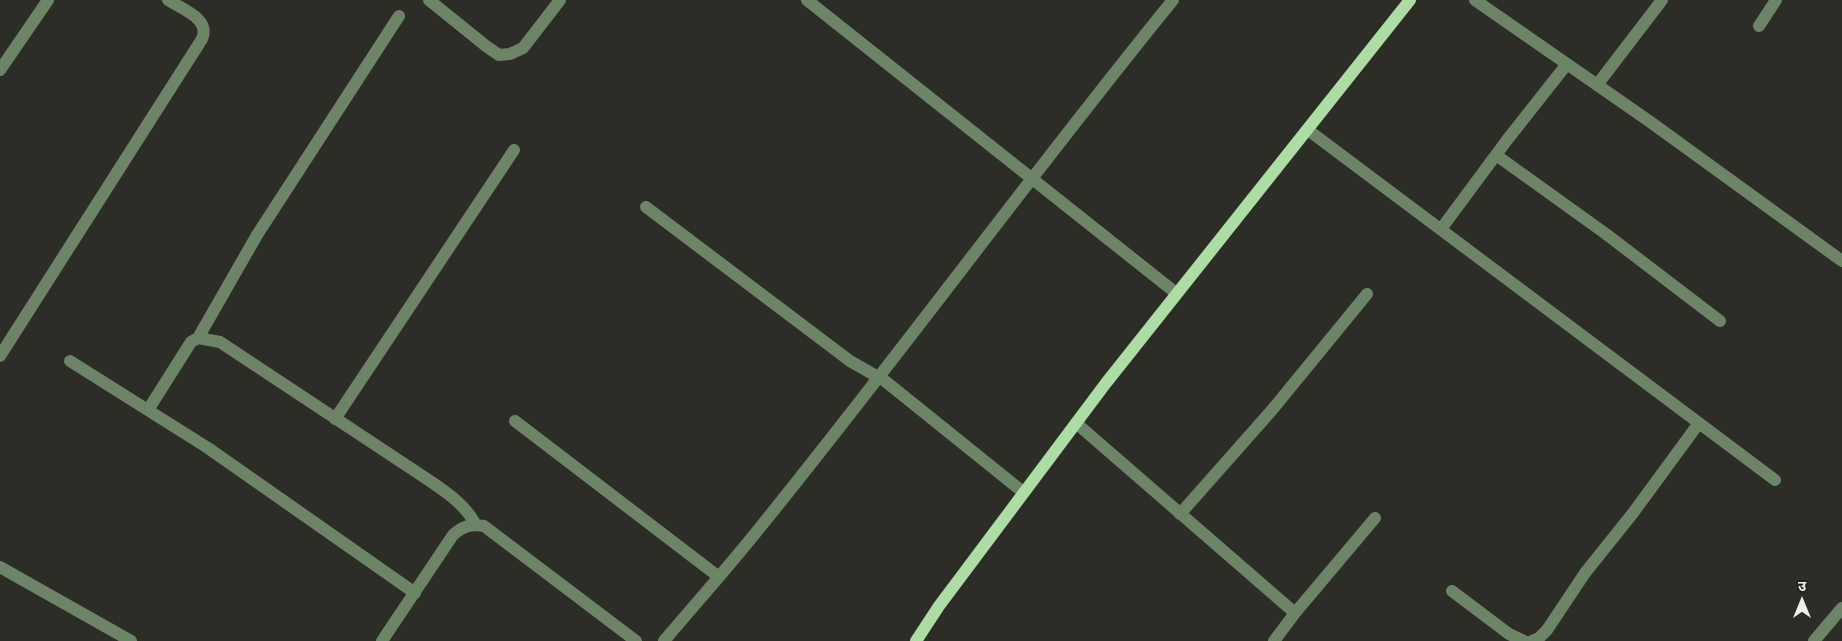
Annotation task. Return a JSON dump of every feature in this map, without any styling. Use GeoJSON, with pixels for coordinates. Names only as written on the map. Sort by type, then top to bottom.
{"type":"FeatureCollection","features":[{"type":"Feature","properties":{"kind":"main road"},"geometry":{"type":"LineString","coordinates":[[916,641],[939,606],[1076,423],[1410,0]]}},
{"type":"Feature","properties":{"kind":"street"},"geometry":{"type":"LineString","coordinates":[[0,70],[48,0]]}},
{"type":"Feature","properties":{"kind":"street"},"geometry":{"type":"LineString","coordinates":[[0,356],[202,39],[205,28],[202,22],[168,0]]}},
{"type":"Feature","properties":{"kind":"street"},"geometry":{"type":"LineString","coordinates":[[429,0],[499,55],[510,54],[524,48],[560,0]]}},
{"type":"Feature","properties":{"kind":"street"},"geometry":{"type":"LineString","coordinates":[[807,0],[1176,294]]}},
{"type":"Feature","properties":{"kind":"street"},"geometry":{"type":"LineString","coordinates":[[664,641],[761,526],[879,377],[1031,178],[1173,0]]}},
{"type":"Feature","properties":{"kind":"street"},"geometry":{"type":"LineString","coordinates":[[1475,0],[1842,261]]}},
{"type":"Feature","properties":{"kind":"street"},"geometry":{"type":"LineString","coordinates":[[1597,85],[1662,0]]}},
{"type":"Feature","properties":{"kind":"street"},"geometry":{"type":"LineString","coordinates":[[1759,26],[1776,0]]}},
{"type":"Feature","properties":{"kind":"street"},"geometry":{"type":"LineString","coordinates":[[148,410],[191,342],[198,338],[257,235],[399,16]]}},
{"type":"Feature","properties":{"kind":"street"},"geometry":{"type":"LineString","coordinates":[[1442,230],[1496,155],[1567,64]]}},
{"type":"Feature","properties":{"kind":"street"},"geometry":{"type":"LineString","coordinates":[[1308,130],[1775,480]]}},
{"type":"Feature","properties":{"kind":"street"},"geometry":{"type":"LineString","coordinates":[[335,419],[514,150]]}},
{"type":"Feature","properties":{"kind":"street"},"geometry":{"type":"LineString","coordinates":[[1496,155],[1606,234],[1720,321]]}},
{"type":"Feature","properties":{"kind":"street"},"geometry":{"type":"LineString","coordinates":[[646,206],[850,360],[879,377],[1023,492]]}},
{"type":"Feature","properties":{"kind":"street"},"geometry":{"type":"LineString","coordinates":[[1180,514],[1272,410],[1367,294]]}},
{"type":"Feature","properties":{"kind":"street"},"geometry":{"type":"LineString","coordinates":[[198,338],[220,342],[427,479],[470,513],[476,525]]}},
{"type":"Feature","properties":{"kind":"street"},"geometry":{"type":"LineString","coordinates":[[70,361],[208,448],[415,592]]}},
{"type":"Feature","properties":{"kind":"street"},"geometry":{"type":"LineString","coordinates":[[515,421],[719,577]]}},
{"type":"Feature","properties":{"kind":"street"},"geometry":{"type":"LineString","coordinates":[[1076,423],[1295,613]]}},
{"type":"Feature","properties":{"kind":"street"},"geometry":{"type":"LineString","coordinates":[[1532,641],[1547,630],[1585,573],[1633,513],[1699,423]]}},
{"type":"Feature","properties":{"kind":"street"},"geometry":{"type":"LineString","coordinates":[[1274,641],[1295,613],[1375,518]]}},
{"type":"Feature","properties":{"kind":"street"},"geometry":{"type":"LineString","coordinates":[[382,641],[453,535],[461,527],[476,525],[484,526],[636,641]]}},
{"type":"Feature","properties":{"kind":"street"},"geometry":{"type":"LineString","coordinates":[[0,567],[131,641]]}},
{"type":"Feature","properties":{"kind":"street"},"geometry":{"type":"LineString","coordinates":[[1452,591],[1510,634],[1524,641]]}},
{"type":"Feature","properties":{"kind":"street"},"geometry":{"type":"LineString","coordinates":[[1814,641],[1842,608]]}}]}
